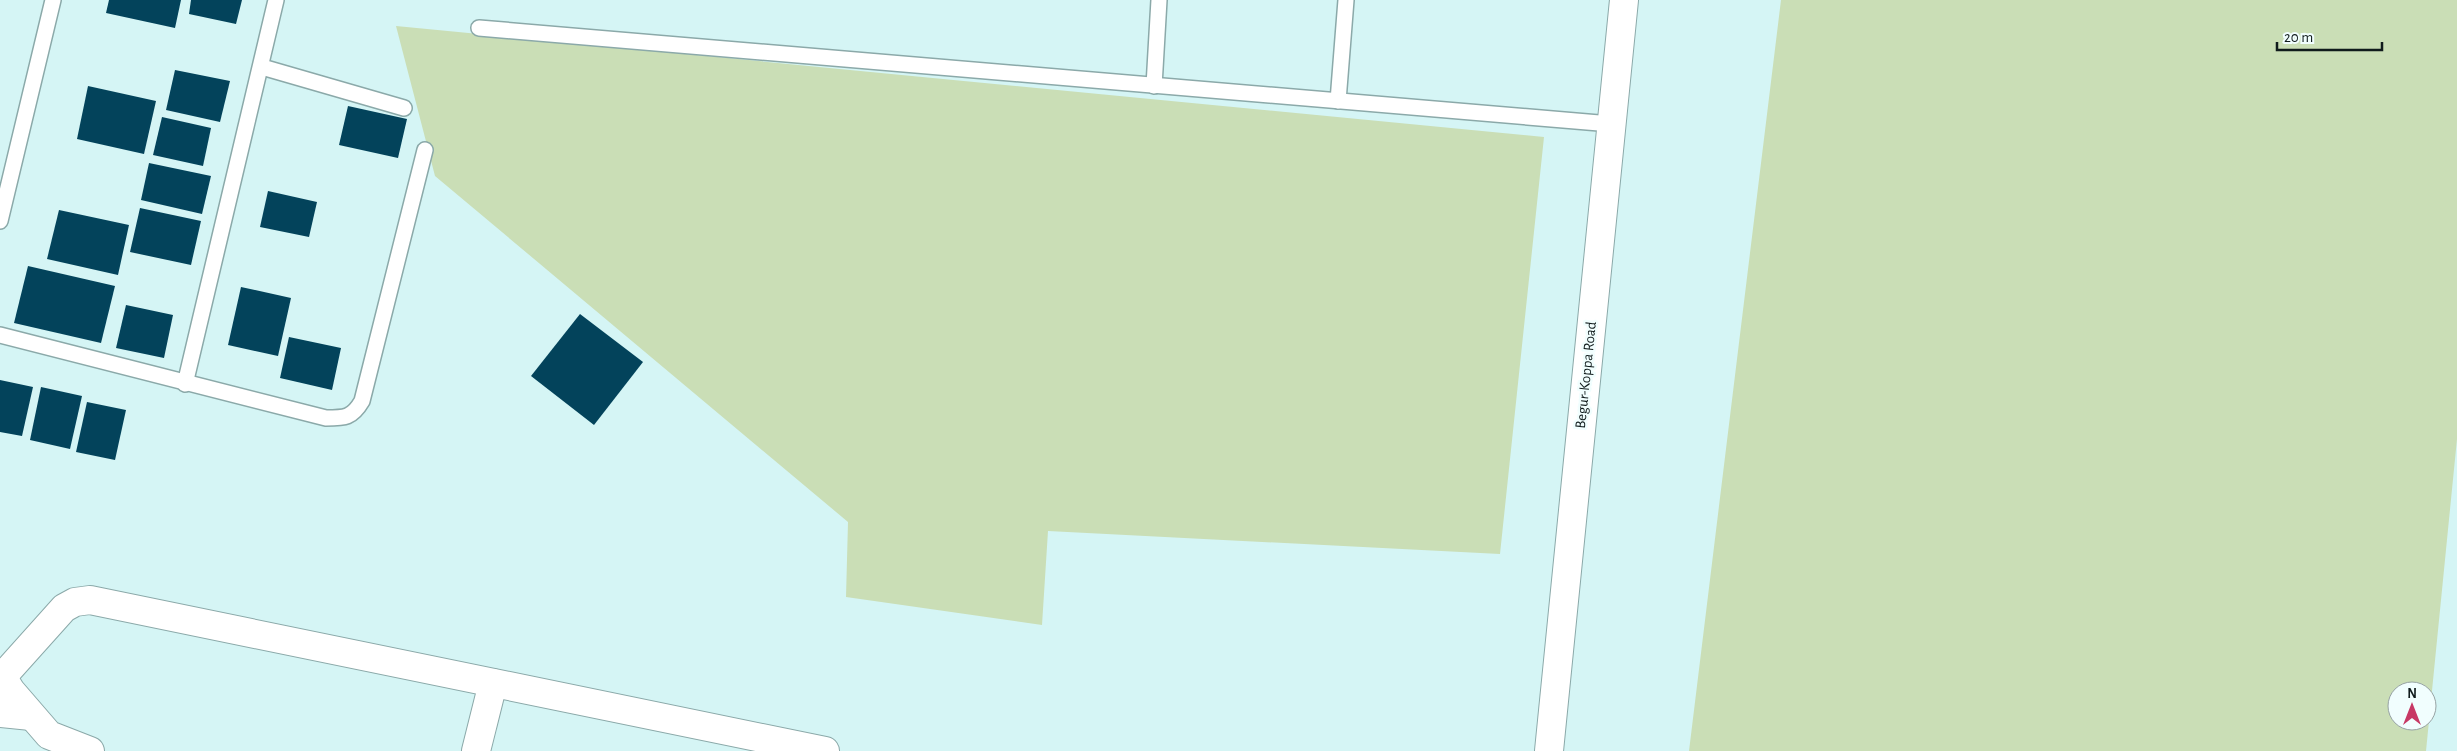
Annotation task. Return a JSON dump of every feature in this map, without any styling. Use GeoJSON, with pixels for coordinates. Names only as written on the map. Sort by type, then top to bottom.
{"type":"FeatureCollection","features":[{"type":"Feature","properties":{"kind":"street","name":"Begur-Koppa Road"},"geometry":{"type":"LineString","coordinates":[[1549,751],[1624,0]]}},
{"type":"Feature","properties":{"kind":"street"},"geometry":{"type":"LineString","coordinates":[[90,751],[49,735],[11,690],[2,674],[64,608],[75,602],[90,600],[825,751]]}},
{"type":"Feature","properties":{"kind":"street"},"geometry":{"type":"LineString","coordinates":[[476,751],[493,683]]}},
{"type":"Feature","properties":{"kind":"street"},"geometry":{"type":"LineString","coordinates":[[0,713],[32,716]]}},
{"type":"Feature","properties":{"kind":"lane"},"geometry":{"type":"LineString","coordinates":[[0,221],[53,0]]}},
{"type":"Feature","properties":{"kind":"lane"},"geometry":{"type":"LineString","coordinates":[[185,384],[262,67],[276,0]]}},
{"type":"Feature","properties":{"kind":"lane"},"geometry":{"type":"LineString","coordinates":[[1154,86],[1159,0]]}},
{"type":"Feature","properties":{"kind":"lane"},"geometry":{"type":"LineString","coordinates":[[1338,101],[1346,0]]}},
{"type":"Feature","properties":{"kind":"lane"},"geometry":{"type":"LineString","coordinates":[[479,28],[1611,124]]}},
{"type":"Feature","properties":{"kind":"lane"},"geometry":{"type":"LineString","coordinates":[[262,67],[404,108]]}},
{"type":"Feature","properties":{"kind":"lane"},"geometry":{"type":"LineString","coordinates":[[0,335],[185,384],[326,418],[342,418],[355,413],[362,401],[425,150]]}},
{"type":"Feature","properties":{"kind":"green space"},"geometry":{"type":"Polygon","coordinates":[[[1781,0],[2457,0],[2457,439],[2433,681],[2387,681],[2387,731],[2428,731],[2426,751],[1689,751],[1781,0]]]}},
{"type":"Feature","properties":{"kind":"green space"},"geometry":{"type":"Polygon","coordinates":[[[396,26],[1544,137],[1500,554],[1048,531],[1042,625],[846,597],[848,522],[435,176],[396,26]]]}},
{"type":"Feature","properties":{"kind":"building"},"geometry":{"type":"Polygon","coordinates":[[[109,0],[181,0],[175,28],[106,13],[109,0]]]}},
{"type":"Feature","properties":{"kind":"building"},"geometry":{"type":"Polygon","coordinates":[[[191,0],[242,0],[236,24],[189,14],[191,0]]]}},
{"type":"Feature","properties":{"kind":"building"},"geometry":{"type":"Polygon","coordinates":[[[175,70],[230,81],[220,122],[166,110],[175,70]]]}},
{"type":"Feature","properties":{"kind":"building"},"geometry":{"type":"Polygon","coordinates":[[[88,86],[156,101],[144,154],[77,139],[88,86]]]}},
{"type":"Feature","properties":{"kind":"building"},"geometry":{"type":"Polygon","coordinates":[[[348,106],[407,119],[398,158],[339,145],[348,106]]]}},
{"type":"Feature","properties":{"kind":"building"},"geometry":{"type":"Polygon","coordinates":[[[162,117],[211,128],[203,166],[153,155],[162,117]]]}},
{"type":"Feature","properties":{"kind":"building"},"geometry":{"type":"Polygon","coordinates":[[[149,163],[211,176],[202,214],[141,200],[149,163]]]}},
{"type":"Feature","properties":{"kind":"building"},"geometry":{"type":"Polygon","coordinates":[[[268,191],[317,202],[309,237],[260,227],[268,191]]]}},
{"type":"Feature","properties":{"kind":"building"},"geometry":{"type":"Polygon","coordinates":[[[140,208],[201,221],[191,265],[130,252],[140,208]]]}},
{"type":"Feature","properties":{"kind":"building"},"geometry":{"type":"Polygon","coordinates":[[[59,210],[129,225],[118,275],[47,259],[59,210]]]}},
{"type":"Feature","properties":{"kind":"building"},"geometry":{"type":"Polygon","coordinates":[[[28,266],[115,286],[101,343],[14,323],[28,266]]]}},
{"type":"Feature","properties":{"kind":"building"},"geometry":{"type":"Polygon","coordinates":[[[241,287],[291,298],[278,356],[228,345],[241,287]]]}},
{"type":"Feature","properties":{"kind":"building"},"geometry":{"type":"Polygon","coordinates":[[[126,305],[173,315],[164,358],[116,348],[126,305]]]}},
{"type":"Feature","properties":{"kind":"building"},"geometry":{"type":"Polygon","coordinates":[[[580,314],[643,362],[594,425],[531,376],[580,314]]]}},
{"type":"Feature","properties":{"kind":"building"},"geometry":{"type":"Polygon","coordinates":[[[289,337],[341,348],[332,390],[280,378],[289,337]]]}},
{"type":"Feature","properties":{"kind":"building"},"geometry":{"type":"Polygon","coordinates":[[[0,380],[33,387],[22,436],[0,432],[0,380]]]}},
{"type":"Feature","properties":{"kind":"building"},"geometry":{"type":"Polygon","coordinates":[[[41,387],[82,396],[70,449],[30,440],[41,387]]]}},
{"type":"Feature","properties":{"kind":"building"},"geometry":{"type":"Polygon","coordinates":[[[87,402],[126,410],[115,460],[76,452],[87,402]]]}}]}
